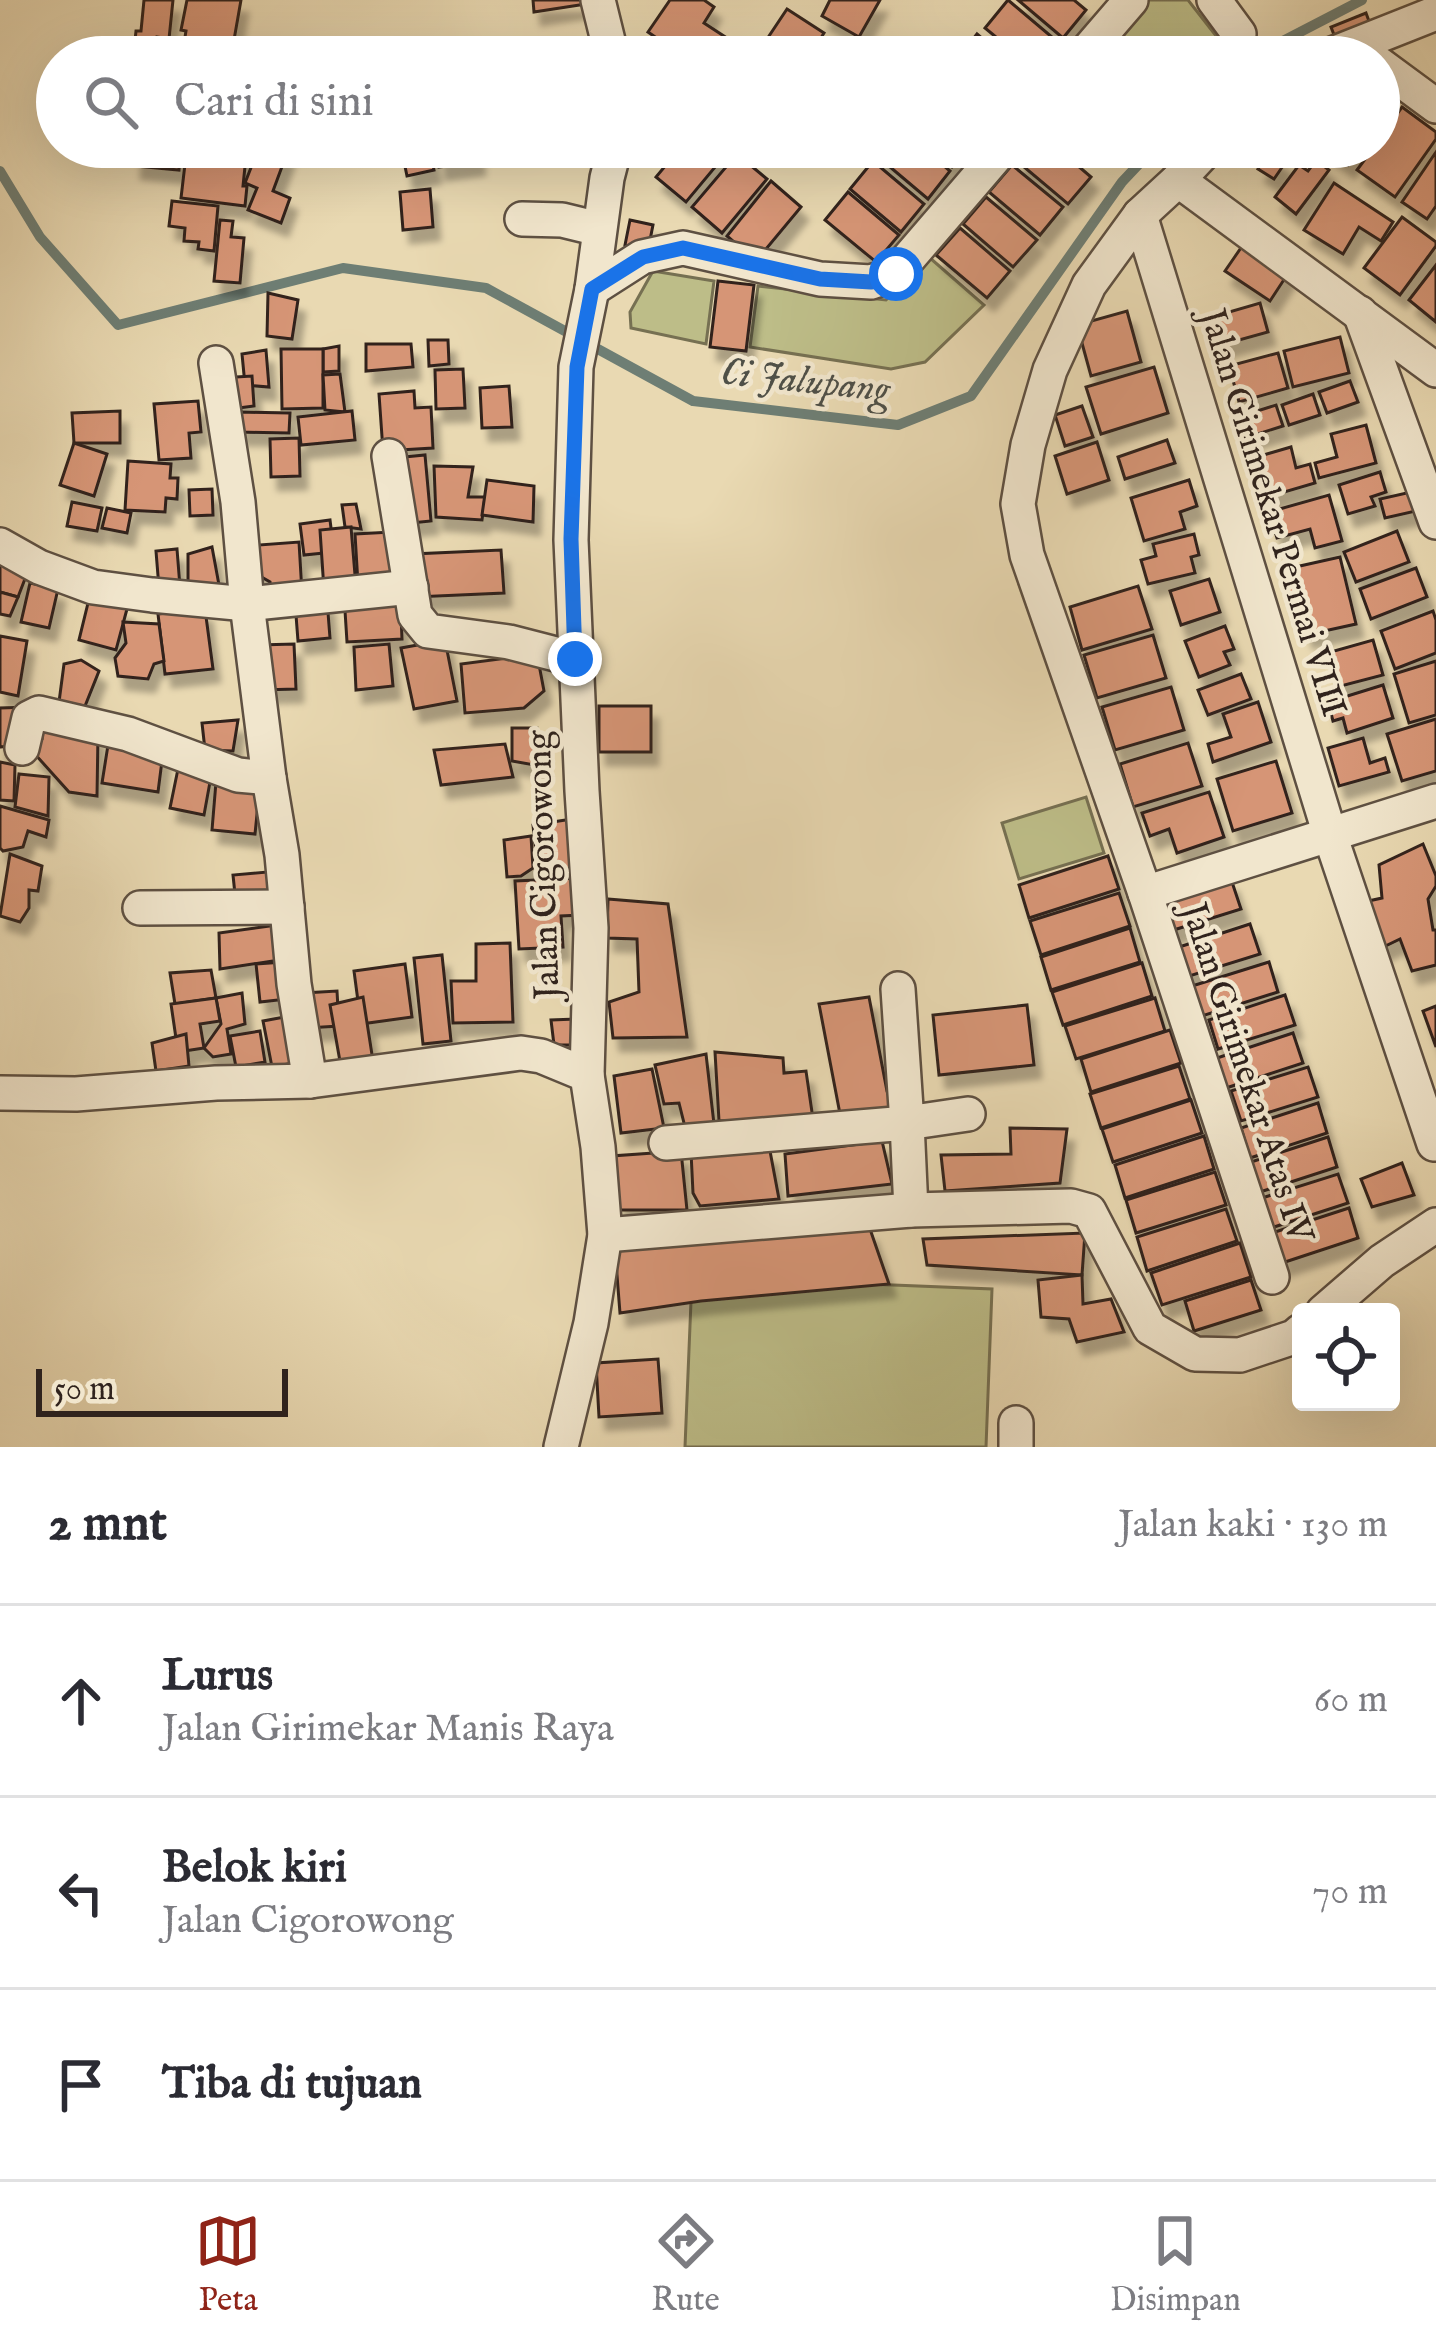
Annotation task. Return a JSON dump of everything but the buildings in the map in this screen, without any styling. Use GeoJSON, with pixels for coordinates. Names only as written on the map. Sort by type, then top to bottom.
{"type":"FeatureCollection","features":[{"type":"Feature","properties":{"kind":"street"},"geometry":{"type":"LineString","coordinates":[[598,0],[607,36]]}},
{"type":"Feature","properties":{"kind":"street"},"geometry":{"type":"LineString","coordinates":[[1100,36],[1131,0]]}},
{"type":"Feature","properties":{"kind":"street"},"geometry":{"type":"LineString","coordinates":[[1214,0],[1239,34]]}},
{"type":"Feature","properties":{"kind":"street"},"geometry":{"type":"LineString","coordinates":[[1394,36],[1436,13]]}},
{"type":"Feature","properties":{"kind":"street"},"geometry":{"type":"LineString","coordinates":[[1400,83],[1436,106]]}},
{"type":"Feature","properties":{"kind":"street","name":"Jalan Cigorowong"},"geometry":{"type":"LineString","coordinates":[[561,1447],[591,1324],[605,1234],[586,1075],[591,928],[571,539],[577,367],[610,168]]}},
{"type":"Feature","properties":{"kind":"street"},"geometry":{"type":"LineString","coordinates":[[591,291],[643,257],[683,248],[820,279],[871,282],[896,274],[986,168]]}},
{"type":"Feature","properties":{"kind":"street","name":"Jalan Girimekar Atas IV"},"geometry":{"type":"LineString","coordinates":[[1189,168],[1140,215],[1089,285],[1050,370],[1028,445],[1018,504],[1028,555],[1272,1277]]}},
{"type":"Feature","properties":{"kind":"street"},"geometry":{"type":"LineString","coordinates":[[1178,180],[1436,370]]}},
{"type":"Feature","properties":{"kind":"street","name":"Jalan Girimekar Permai VIII"},"geometry":{"type":"LineString","coordinates":[[1140,215],[1330,835],[1434,1144]]}},
{"type":"Feature","properties":{"kind":"street"},"geometry":{"type":"LineString","coordinates":[[522,219],[562,220],[599,230]]}},
{"type":"Feature","properties":{"kind":"street"},"geometry":{"type":"LineString","coordinates":[[1360,313],[1436,522]]}},
{"type":"Feature","properties":{"kind":"street"},"geometry":{"type":"LineString","coordinates":[[216,363],[238,502],[247,604],[310,1081]]}},
{"type":"Feature","properties":{"kind":"street"},"geometry":{"type":"LineString","coordinates":[[388,456],[416,615],[428,631],[509,642],[575,659]]}},
{"type":"Feature","properties":{"kind":"street"},"geometry":{"type":"LineString","coordinates":[[0,545],[39,567],[93,587],[247,604],[411,587]]}},
{"type":"Feature","properties":{"kind":"street"},"geometry":{"type":"LineString","coordinates":[[22,748],[29,718],[39,713],[128,734],[238,775],[269,778]]}},
{"type":"Feature","properties":{"kind":"street"},"geometry":{"type":"LineString","coordinates":[[1145,893],[1436,801]]}},
{"type":"Feature","properties":{"kind":"street"},"geometry":{"type":"LineString","coordinates":[[140,908],[287,907]]}},
{"type":"Feature","properties":{"kind":"street"},"geometry":{"type":"LineString","coordinates":[[898,989],[911,1210]]}},
{"type":"Feature","properties":{"kind":"street"},"geometry":{"type":"LineString","coordinates":[[0,1093],[76,1094],[310,1081],[521,1053],[586,1075]]}},
{"type":"Feature","properties":{"kind":"street"},"geometry":{"type":"LineString","coordinates":[[666,1143],[968,1114]]}},
{"type":"Feature","properties":{"kind":"street"},"geometry":{"type":"LineString","coordinates":[[605,1234],[911,1210],[1070,1206],[1089,1211],[1150,1328],[1195,1354],[1240,1354],[1292,1338]]}},
{"type":"Feature","properties":{"kind":"street"},"geometry":{"type":"LineString","coordinates":[[1333,1303],[1382,1261],[1436,1225]]}},
{"type":"Feature","properties":{"kind":"green space"},"geometry":{"type":"Polygon","coordinates":[[[1148,0],[1188,0],[1216,36],[1118,36],[1148,0]]]}},
{"type":"Feature","properties":{"kind":"green space"},"geometry":{"type":"Polygon","coordinates":[[[930,258],[984,305],[925,362],[891,369],[750,347],[758,286],[886,300],[930,258]]]}},
{"type":"Feature","properties":{"kind":"green space"},"geometry":{"type":"Polygon","coordinates":[[[653,271],[714,281],[706,344],[631,328],[630,312],[653,271]]]}},
{"type":"Feature","properties":{"kind":"green space"},"geometry":{"type":"Polygon","coordinates":[[[1086,797],[1104,853],[1019,879],[1002,823],[1086,797]]]}},
{"type":"Feature","properties":{"kind":"green space"},"geometry":{"type":"Polygon","coordinates":[[[692,1277],[992,1289],[986,1447],[685,1447],[692,1277]]]}},
{"type":"Feature","properties":{"kind":"waterway","name":"Ci Jalupang"},"geometry":{"type":"LineString","coordinates":[[1293,36],[1362,0]]}},
{"type":"Feature","properties":{"kind":"waterway","name":"Ci Jalupang"},"geometry":{"type":"LineString","coordinates":[[0,171],[40,237],[118,325],[343,268],[486,288],[693,401],[898,425],[971,396],[1135,168]]}},
{"type":"Feature","properties":{"kind":"route"},"geometry":{"type":"LineString","coordinates":[[575,659],[571,539],[577,367],[592,289],[643,257],[683,248],[820,279],[871,282],[896,274]]}}]}
